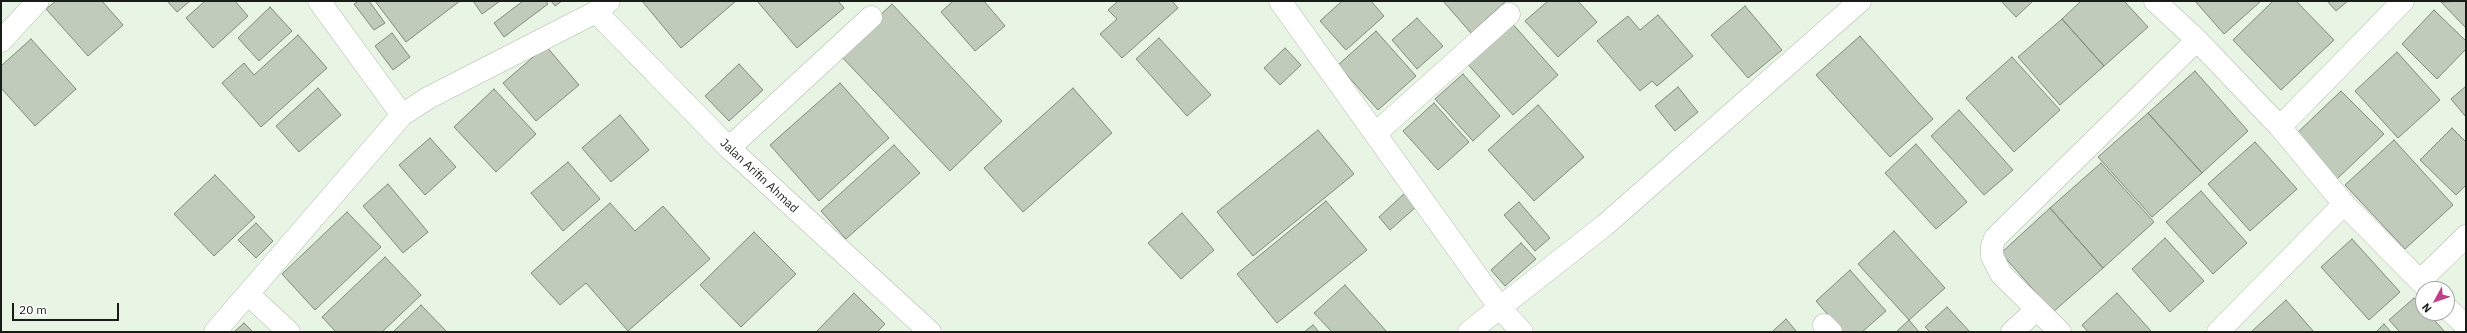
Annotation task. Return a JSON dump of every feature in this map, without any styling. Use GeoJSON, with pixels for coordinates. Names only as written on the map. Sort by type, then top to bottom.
{"type":"FeatureCollection","features":[{"type":"Feature","properties":{"kind":"street"},"geometry":{"type":"LineString","coordinates":[[1,41],[38,1]]}},
{"type":"Feature","properties":{"kind":"street"},"geometry":{"type":"LineString","coordinates":[[319,1],[402,115]]}},
{"type":"Feature","properties":{"kind":"street"},"geometry":{"type":"LineString","coordinates":[[1280,1],[1500,308],[1522,332]]}},
{"type":"Feature","properties":{"kind":"street"},"geometry":{"type":"LineString","coordinates":[[1469,332],[1605,225],[1860,1]]}},
{"type":"Feature","properties":{"kind":"street"},"geometry":{"type":"LineString","coordinates":[[2155,1],[2197,40],[2280,127],[2344,204],[2420,281]]}},
{"type":"Feature","properties":{"kind":"street"},"geometry":{"type":"LineString","coordinates":[[2280,127],[2403,1]]}},
{"type":"Feature","properties":{"kind":"street"},"geometry":{"type":"LineString","coordinates":[[215,332],[249,295],[402,115],[428,98],[603,6]]}},
{"type":"Feature","properties":{"kind":"street","name":"Jalan Arifin Ahmad"},"geometry":{"type":"LineString","coordinates":[[603,6],[729,148],[920,329]]}},
{"type":"Feature","properties":{"kind":"street"},"geometry":{"type":"LineString","coordinates":[[1376,133],[1509,14]]}},
{"type":"Feature","properties":{"kind":"street"},"geometry":{"type":"LineString","coordinates":[[729,148],[871,17]]}},
{"type":"Feature","properties":{"kind":"street"},"geometry":{"type":"LineString","coordinates":[[2060,332],[2036,310],[1995,266],[1992,246],[1995,238],[2197,40]]}},
{"type":"Feature","properties":{"kind":"street"},"geometry":{"type":"LineString","coordinates":[[2218,332],[2344,204]]}},
{"type":"Feature","properties":{"kind":"street"},"geometry":{"type":"LineString","coordinates":[[2427,281],[2466,236]]}},
{"type":"Feature","properties":{"kind":"street"},"geometry":{"type":"LineString","coordinates":[[249,295],[289,332]]}},
{"type":"Feature","properties":{"kind":"street"},"geometry":{"type":"LineString","coordinates":[[2012,332],[2036,310]]}},
{"type":"Feature","properties":{"kind":"street"},"geometry":{"type":"LineString","coordinates":[[2455,316],[2466,326]]}},
{"type":"Feature","properties":{"kind":"building"},"geometry":{"type":"Polygon","coordinates":[[[56,1],[102,1],[123,25],[88,56],[46,9],[56,1]]]}},
{"type":"Feature","properties":{"kind":"building"},"geometry":{"type":"Polygon","coordinates":[[[167,1],[190,1],[177,12],[167,1]]]}},
{"type":"Feature","properties":{"kind":"building"},"geometry":{"type":"Polygon","coordinates":[[[205,1],[235,1],[248,16],[213,48],[186,18],[205,1]]]}},
{"type":"Feature","properties":{"kind":"building"},"geometry":{"type":"Polygon","coordinates":[[[359,1],[369,1],[385,23],[374,30],[354,4],[359,1]]]}},
{"type":"Feature","properties":{"kind":"building"},"geometry":{"type":"Polygon","coordinates":[[[375,1],[460,1],[406,42],[375,1]]]}},
{"type":"Feature","properties":{"kind":"building"},"geometry":{"type":"Polygon","coordinates":[[[473,1],[500,1],[482,14],[473,1]]]}},
{"type":"Feature","properties":{"kind":"building"},"geometry":{"type":"Polygon","coordinates":[[[523,1],[546,1],[548,4],[504,37],[494,23],[523,1]]]}},
{"type":"Feature","properties":{"kind":"building"},"geometry":{"type":"Polygon","coordinates":[[[551,1],[562,1],[555,6],[551,1]]]}},
{"type":"Feature","properties":{"kind":"building"},"geometry":{"type":"Polygon","coordinates":[[[642,1],[736,1],[681,48],[642,1]]]}},
{"type":"Feature","properties":{"kind":"building"},"geometry":{"type":"Polygon","coordinates":[[[757,1],[838,1],[844,8],[797,48],[757,1]]]}},
{"type":"Feature","properties":{"kind":"building"},"geometry":{"type":"Polygon","coordinates":[[[953,1],[984,1],[1005,26],[975,51],[941,12],[953,1]]]}},
{"type":"Feature","properties":{"kind":"building"},"geometry":{"type":"Polygon","coordinates":[[[1118,1],[1172,1],[1178,8],[1122,58],[1100,34],[1117,19],[1108,10],[1118,1]]]}},
{"type":"Feature","properties":{"kind":"building"},"geometry":{"type":"Polygon","coordinates":[[[1342,1],[1371,1],[1384,16],[1346,50],[1320,21],[1342,1]]]}},
{"type":"Feature","properties":{"kind":"building"},"geometry":{"type":"Polygon","coordinates":[[[1443,1],[1506,1],[1471,33],[1443,1]]]}},
{"type":"Feature","properties":{"kind":"building"},"geometry":{"type":"Polygon","coordinates":[[[1548,1],[1578,1],[1597,22],[1558,57],[1525,21],[1548,1]]]}},
{"type":"Feature","properties":{"kind":"building"},"geometry":{"type":"Polygon","coordinates":[[[2001,1],[2033,1],[2016,17],[2001,1]]]}},
{"type":"Feature","properties":{"kind":"building"},"geometry":{"type":"Polygon","coordinates":[[[2081,1],[2124,1],[2148,27],[2104,66],[2062,19],[2081,1]]]}},
{"type":"Feature","properties":{"kind":"building"},"geometry":{"type":"Polygon","coordinates":[[[2195,1],[2261,1],[2224,34],[2195,1]]]}},
{"type":"Feature","properties":{"kind":"building"},"geometry":{"type":"Polygon","coordinates":[[[2273,1],[2296,1],[2334,40],[2281,90],[2233,40],[2273,1]]]}},
{"type":"Feature","properties":{"kind":"building"},"geometry":{"type":"Polygon","coordinates":[[[2327,1],[2348,1],[2336,11],[2327,1]]]}},
{"type":"Feature","properties":{"kind":"building"},"geometry":{"type":"Polygon","coordinates":[[[2466,1],[2466,28],[2441,2],[2466,1]]]}},
{"type":"Feature","properties":{"kind":"building"},"geometry":{"type":"Polygon","coordinates":[[[892,4],[1002,121],[950,171],[839,54],[892,4]]]}},
{"type":"Feature","properties":{"kind":"building"},"geometry":{"type":"Polygon","coordinates":[[[1745,6],[1782,50],[1748,78],[1711,35],[1745,6]]]}},
{"type":"Feature","properties":{"kind":"building"},"geometry":{"type":"Polygon","coordinates":[[[270,7],[292,31],[259,61],[238,38],[270,7]]]}},
{"type":"Feature","properties":{"kind":"building"},"geometry":{"type":"Polygon","coordinates":[[[2434,10],[2466,41],[2466,49],[2437,79],[2402,44],[2434,10]]]}},
{"type":"Feature","properties":{"kind":"building"},"geometry":{"type":"Polygon","coordinates":[[[1658,15],[1693,56],[1657,86],[1652,81],[1640,91],[1597,41],[1628,16],[1640,30],[1658,15]]]}},
{"type":"Feature","properties":{"kind":"building"},"geometry":{"type":"Polygon","coordinates":[[[1417,18],[1443,46],[1417,69],[1392,40],[1417,18]]]}},
{"type":"Feature","properties":{"kind":"building"},"geometry":{"type":"Polygon","coordinates":[[[2062,19],[2104,66],[2060,105],[2018,57],[2062,19]]]}},
{"type":"Feature","properties":{"kind":"building"},"geometry":{"type":"Polygon","coordinates":[[[1510,21],[1558,75],[1513,115],[1465,61],[1510,21]]]}},
{"type":"Feature","properties":{"kind":"building"},"geometry":{"type":"Polygon","coordinates":[[[1376,31],[1416,76],[1378,110],[1338,65],[1376,31]]]}},
{"type":"Feature","properties":{"kind":"building"},"geometry":{"type":"Polygon","coordinates":[[[392,33],[410,57],[393,70],[375,46],[392,33]]]}},
{"type":"Feature","properties":{"kind":"building"},"geometry":{"type":"Polygon","coordinates":[[[298,35],[327,68],[261,127],[222,83],[244,63],[254,75],[298,35]]]}},
{"type":"Feature","properties":{"kind":"building"},"geometry":{"type":"Polygon","coordinates":[[[1860,36],[1933,119],[1890,157],[1816,75],[1860,36]]]}},
{"type":"Feature","properties":{"kind":"building"},"geometry":{"type":"Polygon","coordinates":[[[1159,38],[1211,95],[1187,116],[1136,59],[1159,38]]]}},
{"type":"Feature","properties":{"kind":"building"},"geometry":{"type":"Polygon","coordinates":[[[31,39],[76,89],[35,126],[1,88],[1,66],[31,39]]]}},
{"type":"Feature","properties":{"kind":"building"},"geometry":{"type":"Polygon","coordinates":[[[546,46],[579,85],[536,121],[503,83],[546,46]]]}},
{"type":"Feature","properties":{"kind":"building"},"geometry":{"type":"Polygon","coordinates":[[[1285,48],[1301,65],[1280,85],[1264,68],[1285,48]]]}},
{"type":"Feature","properties":{"kind":"building"},"geometry":{"type":"Polygon","coordinates":[[[2397,52],[2440,100],[2398,138],[2355,91],[2397,52]]]}},
{"type":"Feature","properties":{"kind":"building"},"geometry":{"type":"Polygon","coordinates":[[[2012,57],[2060,110],[2014,152],[1966,98],[2012,57]]]}},
{"type":"Feature","properties":{"kind":"building"},"geometry":{"type":"Polygon","coordinates":[[[739,64],[763,90],[729,121],[705,96],[739,64]]]}},
{"type":"Feature","properties":{"kind":"building"},"geometry":{"type":"Polygon","coordinates":[[[2195,71],[2248,131],[2202,173],[2148,113],[2195,71]]]}},
{"type":"Feature","properties":{"kind":"building"},"geometry":{"type":"Polygon","coordinates":[[[1463,74],[1500,116],[1473,141],[1435,99],[1463,74]]]}},
{"type":"Feature","properties":{"kind":"building"},"geometry":{"type":"Polygon","coordinates":[[[840,83],[889,138],[819,201],[770,145],[840,83]]]}},
{"type":"Feature","properties":{"kind":"building"},"geometry":{"type":"Polygon","coordinates":[[[2466,86],[2466,117],[2451,99],[2466,86]]]}},
{"type":"Feature","properties":{"kind":"building"},"geometry":{"type":"Polygon","coordinates":[[[1678,87],[1698,112],[1675,131],[1655,106],[1678,87]]]}},
{"type":"Feature","properties":{"kind":"building"},"geometry":{"type":"Polygon","coordinates":[[[318,88],[341,115],[299,152],[276,126],[318,88]]]}},
{"type":"Feature","properties":{"kind":"building"},"geometry":{"type":"Polygon","coordinates":[[[1073,88],[1112,133],[1023,212],[984,168],[1073,88]]]}},
{"type":"Feature","properties":{"kind":"building"},"geometry":{"type":"Polygon","coordinates":[[[494,89],[536,134],[496,172],[454,127],[494,89]]]}},
{"type":"Feature","properties":{"kind":"building"},"geometry":{"type":"Polygon","coordinates":[[[2341,91],[2384,134],[2337,179],[2295,135],[2341,91]]]}},
{"type":"Feature","properties":{"kind":"building"},"geometry":{"type":"Polygon","coordinates":[[[1434,103],[1469,142],[1438,170],[1403,131],[1434,103]]]}},
{"type":"Feature","properties":{"kind":"building"},"geometry":{"type":"Polygon","coordinates":[[[1538,105],[1584,157],[1534,201],[1488,150],[1538,105]]]}},
{"type":"Feature","properties":{"kind":"building"},"geometry":{"type":"Polygon","coordinates":[[[1959,110],[2013,170],[1984,195],[1931,136],[1959,110]]]}},
{"type":"Feature","properties":{"kind":"building"},"geometry":{"type":"Polygon","coordinates":[[[2148,113],[2202,173],[2152,217],[2098,157],[2148,113]]]}},
{"type":"Feature","properties":{"kind":"building"},"geometry":{"type":"Polygon","coordinates":[[[620,115],[649,150],[611,182],[582,148],[620,115]]]}},
{"type":"Feature","properties":{"kind":"building"},"geometry":{"type":"Polygon","coordinates":[[[2452,128],[2466,142],[2466,185],[2456,195],[2420,160],[2452,128]]]}},
{"type":"Feature","properties":{"kind":"building"},"geometry":{"type":"Polygon","coordinates":[[[1318,130],[1354,174],[1253,256],[1217,212],[1318,130]]]}},
{"type":"Feature","properties":{"kind":"building"},"geometry":{"type":"Polygon","coordinates":[[[430,138],[456,167],[425,195],[399,165],[430,138]]]}},
{"type":"Feature","properties":{"kind":"building"},"geometry":{"type":"Polygon","coordinates":[[[2394,140],[2453,205],[2405,249],[2345,185],[2394,140]]]}},
{"type":"Feature","properties":{"kind":"building"},"geometry":{"type":"Polygon","coordinates":[[[2255,142],[2297,189],[2250,231],[2208,184],[2255,142]]]}},
{"type":"Feature","properties":{"kind":"building"},"geometry":{"type":"Polygon","coordinates":[[[1916,144],[1967,202],[1936,229],[1885,173],[1916,144]]]}},
{"type":"Feature","properties":{"kind":"building"},"geometry":{"type":"Polygon","coordinates":[[[894,145],[920,173],[846,239],[821,211],[894,145]]]}},
{"type":"Feature","properties":{"kind":"building"},"geometry":{"type":"Polygon","coordinates":[[[568,162],[600,199],[563,231],[531,193],[568,162]]]}},
{"type":"Feature","properties":{"kind":"building"},"geometry":{"type":"Polygon","coordinates":[[[2101,163],[2154,222],[2103,268],[2050,208],[2101,163]]]}},
{"type":"Feature","properties":{"kind":"building"},"geometry":{"type":"Polygon","coordinates":[[[215,175],[255,217],[214,256],[174,214],[215,175]]]}},
{"type":"Feature","properties":{"kind":"building"},"geometry":{"type":"Polygon","coordinates":[[[388,184],[428,232],[403,253],[363,206],[388,184]]]}},
{"type":"Feature","properties":{"kind":"building"},"geometry":{"type":"Polygon","coordinates":[[[2201,191],[2247,243],[2213,274],[2166,222],[2201,191]]]}},
{"type":"Feature","properties":{"kind":"building"},"geometry":{"type":"Polygon","coordinates":[[[1406,192],[1417,206],[1390,230],[1379,217],[1406,192]]]}},
{"type":"Feature","properties":{"kind":"building"},"geometry":{"type":"Polygon","coordinates":[[[1326,201],[1367,250],[1277,323],[1237,274],[1326,201]]]}},
{"type":"Feature","properties":{"kind":"building"},"geometry":{"type":"Polygon","coordinates":[[[1519,202],[1550,238],[1535,251],[1504,215],[1519,202]]]}},
{"type":"Feature","properties":{"kind":"building"},"geometry":{"type":"Polygon","coordinates":[[[610,203],[635,231],[663,206],[710,259],[628,331],[586,283],[560,305],[531,273],[610,203]]]}},
{"type":"Feature","properties":{"kind":"building"},"geometry":{"type":"Polygon","coordinates":[[[2050,208],[2103,268],[2053,312],[2001,253],[2050,208]]]}},
{"type":"Feature","properties":{"kind":"building"},"geometry":{"type":"Polygon","coordinates":[[[347,212],[381,247],[315,310],[282,274],[347,212]]]}},
{"type":"Feature","properties":{"kind":"building"},"geometry":{"type":"Polygon","coordinates":[[[1182,213],[1214,250],[1181,279],[1148,243],[1182,213]]]}},
{"type":"Feature","properties":{"kind":"building"},"geometry":{"type":"Polygon","coordinates":[[[256,223],[273,241],[256,258],[238,240],[256,223]]]}},
{"type":"Feature","properties":{"kind":"building"},"geometry":{"type":"Polygon","coordinates":[[[1894,231],[1945,288],[1909,320],[1858,264],[1894,231]]]}},
{"type":"Feature","properties":{"kind":"building"},"geometry":{"type":"Polygon","coordinates":[[[754,232],[796,274],[741,327],[700,285],[754,232]]]}},
{"type":"Feature","properties":{"kind":"building"},"geometry":{"type":"Polygon","coordinates":[[[2165,238],[2204,281],[2170,312],[2132,269],[2165,238]]]}},
{"type":"Feature","properties":{"kind":"building"},"geometry":{"type":"Polygon","coordinates":[[[2352,239],[2400,292],[2369,320],[2321,267],[2352,239]]]}},
{"type":"Feature","properties":{"kind":"building"},"geometry":{"type":"Polygon","coordinates":[[[1521,243],[1536,259],[1505,286],[1491,270],[1521,243]]]}},
{"type":"Feature","properties":{"kind":"building"},"geometry":{"type":"Polygon","coordinates":[[[385,257],[421,295],[382,332],[336,332],[322,317],[385,257]]]}},
{"type":"Feature","properties":{"kind":"building"},"geometry":{"type":"Polygon","coordinates":[[[1850,270],[1886,311],[1862,332],[1843,332],[1816,301],[1850,270]]]}},
{"type":"Feature","properties":{"kind":"building"},"geometry":{"type":"Polygon","coordinates":[[[1345,285],[1387,332],[1332,332],[1314,313],[1345,285]]]}},
{"type":"Feature","properties":{"kind":"building"},"geometry":{"type":"Polygon","coordinates":[[[854,293],[885,324],[877,332],[816,332],[854,293]]]}},
{"type":"Feature","properties":{"kind":"building"},"geometry":{"type":"Polygon","coordinates":[[[2117,293],[2151,331],[2150,332],[2088,332],[2082,325],[2117,293]]]}},
{"type":"Feature","properties":{"kind":"building"},"geometry":{"type":"Polygon","coordinates":[[[2414,298],[2415,321],[2435,321],[2445,332],[2400,332],[2389,320],[2414,298]]]}},
{"type":"Feature","properties":{"kind":"building"},"geometry":{"type":"Polygon","coordinates":[[[2286,300],[2314,332],[2251,332],[2286,300]]]}},
{"type":"Feature","properties":{"kind":"building"},"geometry":{"type":"Polygon","coordinates":[[[421,305],[447,332],[393,332],[421,305]]]}},
{"type":"Feature","properties":{"kind":"building"},"geometry":{"type":"Polygon","coordinates":[[[1947,307],[1970,332],[1930,332],[1925,327],[1947,307]]]}},
{"type":"Feature","properties":{"kind":"building"},"geometry":{"type":"Polygon","coordinates":[[[1786,319],[1797,332],[1772,332],[1786,319]]]}},
{"type":"Feature","properties":{"kind":"building"},"geometry":{"type":"Polygon","coordinates":[[[1909,320],[1919,332],[1896,332],[1909,320]]]}},
{"type":"Feature","properties":{"kind":"building"},"geometry":{"type":"Polygon","coordinates":[[[244,323],[253,332],[234,332],[244,323]]]}},
{"type":"Feature","properties":{"kind":"building"},"geometry":{"type":"Polygon","coordinates":[[[2384,324],[2391,332],[2376,332],[2384,324]]]}},
{"type":"Feature","properties":{"kind":"building"},"geometry":{"type":"Polygon","coordinates":[[[1313,325],[1319,332],[1304,332],[1313,325]]]}}]}
